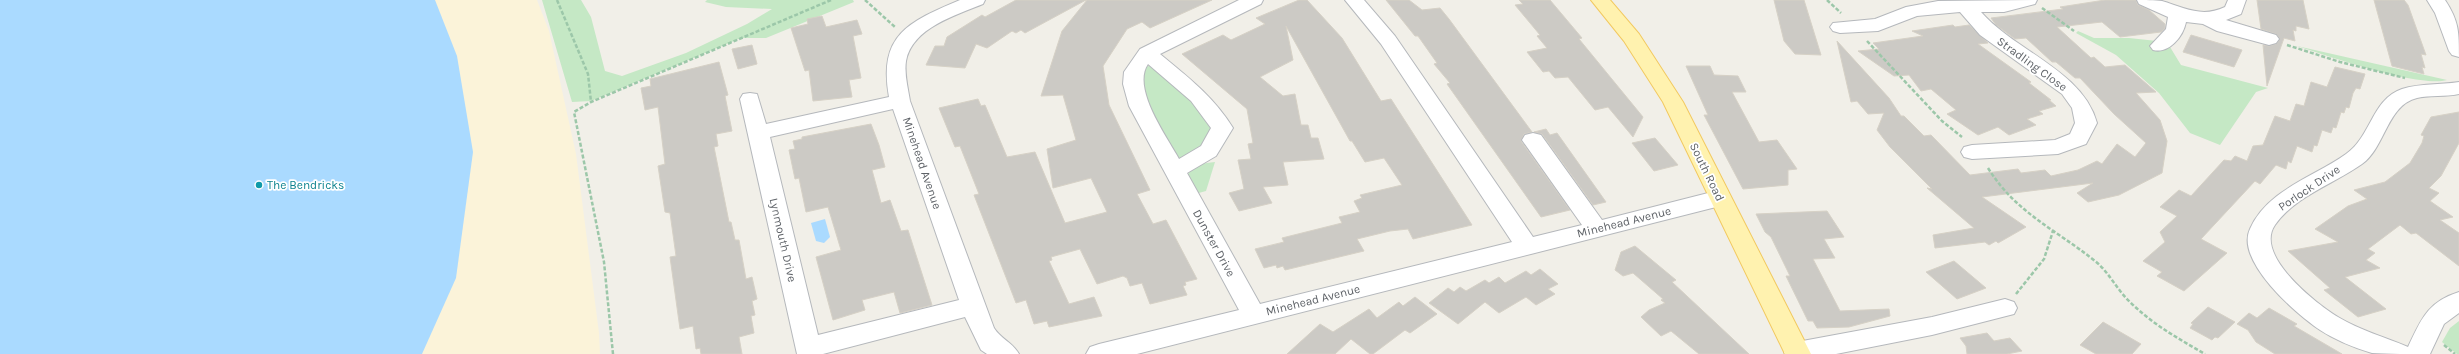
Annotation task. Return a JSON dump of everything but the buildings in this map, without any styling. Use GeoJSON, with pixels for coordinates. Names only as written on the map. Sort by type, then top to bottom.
{"type":"FeatureCollection","features":[{"type":"Feature","properties":{"kind":"main road","name":"South Road"},"geometry":{"type":"LineString","coordinates":[[1600,0],[1632,38],[1655,71],[1673,102],[1797,353]]}},
{"type":"Feature","properties":{"kind":"street"},"geometry":{"type":"LineString","coordinates":[[907,38],[943,14],[976,0]]}},
{"type":"Feature","properties":{"kind":"street","name":"Dunster Drive"},"geometry":{"type":"LineString","coordinates":[[1254,0],[1147,53],[1135,65],[1132,81],[1139,106],[1254,315]]}},
{"type":"Feature","properties":{"kind":"street"},"geometry":{"type":"LineString","coordinates":[[1354,0],[1388,40],[1527,246]]}},
{"type":"Feature","properties":{"kind":"street"},"geometry":{"type":"LineString","coordinates":[[2146,0],[2178,14],[2208,19],[2224,26],[2269,39]]}},
{"type":"Feature","properties":{"kind":"street"},"geometry":{"type":"LineString","coordinates":[[2208,19],[2225,16],[2234,10],[2237,0]]}},
{"type":"Feature","properties":{"kind":"street"},"geometry":{"type":"LineString","coordinates":[[2436,0],[2445,13],[2459,51]]}},
{"type":"Feature","properties":{"kind":"street"},"geometry":{"type":"LineString","coordinates":[[1848,27],[1878,25],[1913,11],[1965,6],[2004,6],[2033,2]]}},
{"type":"Feature","properties":{"kind":"street","name":"Stradling Close"},"geometry":{"type":"LineString","coordinates":[[1965,6],[1987,31],[2069,90],[2082,107],[2086,123],[2078,139],[2058,147],[1977,152]]}},
{"type":"Feature","properties":{"kind":"street"},"geometry":{"type":"LineString","coordinates":[[2160,46],[2175,30],[2178,14]]}},
{"type":"Feature","properties":{"kind":"street","name":"Minehead Avenue"},"geometry":{"type":"LineString","coordinates":[[907,38],[896,61],[896,78],[900,101],[972,306],[990,343],[1006,354]]}},
{"type":"Feature","properties":{"kind":"street"},"geometry":{"type":"LineString","coordinates":[[1147,53],[1199,98],[1215,115],[1222,128],[1216,143],[1209,153],[1174,171]]}},
{"type":"Feature","properties":{"kind":"street","name":"Porlock Drive"},"geometry":{"type":"LineString","coordinates":[[2399,354],[2329,323],[2311,309],[2271,270],[2261,255],[2259,240],[2261,229],[2270,216],[2305,188],[2356,158],[2373,140],[2392,103],[2413,92],[2459,88]]}},
{"type":"Feature","properties":{"kind":"street","name":"Lynmouth Drive"},"geometry":{"type":"LineString","coordinates":[[750,99],[809,350],[972,306]]}},
{"type":"Feature","properties":{"kind":"street"},"geometry":{"type":"LineString","coordinates":[[758,133],[900,101]]}},
{"type":"Feature","properties":{"kind":"street"},"geometry":{"type":"LineString","coordinates":[[1533,140],[1597,229]]}},
{"type":"Feature","properties":{"kind":"street","name":"Minehead Avenue"},"geometry":{"type":"LineString","coordinates":[[1099,354],[1720,198]]}},
{"type":"Feature","properties":{"kind":"street"},"geometry":{"type":"LineString","coordinates":[[2417,354],[2434,318],[2459,301]]}},
{"type":"Feature","properties":{"kind":"street"},"geometry":{"type":"LineString","coordinates":[[1797,353],[1932,326],[2005,308]]}},
{"type":"Feature","properties":{"kind":"path"},"geometry":{"type":"LineString","coordinates":[[557,0],[588,74],[591,102]]}},
{"type":"Feature","properties":{"kind":"path"},"geometry":{"type":"LineString","coordinates":[[613,354],[612,324],[600,228],[574,112],[591,102],[831,0]]}},
{"type":"Feature","properties":{"kind":"path"},"geometry":{"type":"LineString","coordinates":[[866,0],[907,38]]}},
{"type":"Feature","properties":{"kind":"path"},"geometry":{"type":"LineString","coordinates":[[1827,0],[1848,27],[1942,121],[1977,152],[1997,185],[2005,194],[2038,223],[2053,231],[2096,262],[2121,293],[2151,322],[2205,354]]}},
{"type":"Feature","properties":{"kind":"path"},"geometry":{"type":"LineString","coordinates":[[2033,2],[2074,31]]}},
{"type":"Feature","properties":{"kind":"path"},"geometry":{"type":"LineString","coordinates":[[2269,39],[2340,62],[2409,78],[2436,89]]}},
{"type":"Feature","properties":{"kind":"path"},"geometry":{"type":"LineString","coordinates":[[2005,308],[2044,259],[2053,231]]}},
{"type":"Feature","properties":{"kind":"green space"},"geometry":{"type":"Polygon","coordinates":[[[542,0],[581,0],[591,17],[605,71],[622,76],[686,53],[747,24],[772,9],[726,7],[705,2],[707,0],[853,0],[854,2],[766,38],[741,38],[591,101],[572,102],[542,0]]]}},
{"type":"Feature","properties":{"kind":"green space"},"geometry":{"type":"Polygon","coordinates":[[[2078,31],[2094,38],[2129,38],[2157,41],[2170,47],[2181,65],[2268,88],[2256,92],[2220,145],[2190,133],[2159,93],[2116,55],[2076,33],[2078,31]]]}},
{"type":"Feature","properties":{"kind":"green space"},"geometry":{"type":"Polygon","coordinates":[[[2297,46],[2447,80],[2434,81],[2395,75],[2373,70],[2297,46]]]}},
{"type":"Feature","properties":{"kind":"green space"},"geometry":{"type":"Polygon","coordinates":[[[1148,66],[1156,67],[1202,108],[1214,131],[1202,148],[1192,156],[1180,158],[1174,156],[1145,102],[1141,83],[1144,68],[1148,66]]]}},
{"type":"Feature","properties":{"kind":"green space"},"geometry":{"type":"Polygon","coordinates":[[[1215,162],[1206,191],[1195,194],[1187,176],[1189,172],[1199,165],[1215,162]]]}},
{"type":"Feature","properties":{"kind":"green space"},"geometry":{"type":"Polygon","coordinates":[[[2459,321],[2459,354],[2457,354],[2442,342],[2450,328],[2459,321]]]}},
{"type":"Feature","properties":{"kind":"sand","name":"The Bendricks"},"geometry":{"type":"Polygon","coordinates":[[[0,0],[537,0],[549,31],[576,154],[599,333],[600,354],[0,354],[0,0]]]}},
{"type":"Feature","properties":{"kind":"water","name":"The Bendricks"},"geometry":{"type":"Polygon","coordinates":[[[0,0],[435,0],[457,56],[473,152],[456,278],[422,354],[0,354],[0,0]]]}},
{"type":"Feature","properties":{"kind":"water"},"geometry":{"type":"Polygon","coordinates":[[[825,219],[830,237],[824,243],[816,241],[811,223],[825,219]]]}},
{"type":"Feature","properties":{"kind":"place","name":"The Bendricks"},"geometry":{"type":"Point","coordinates":[259,185]}}]}
